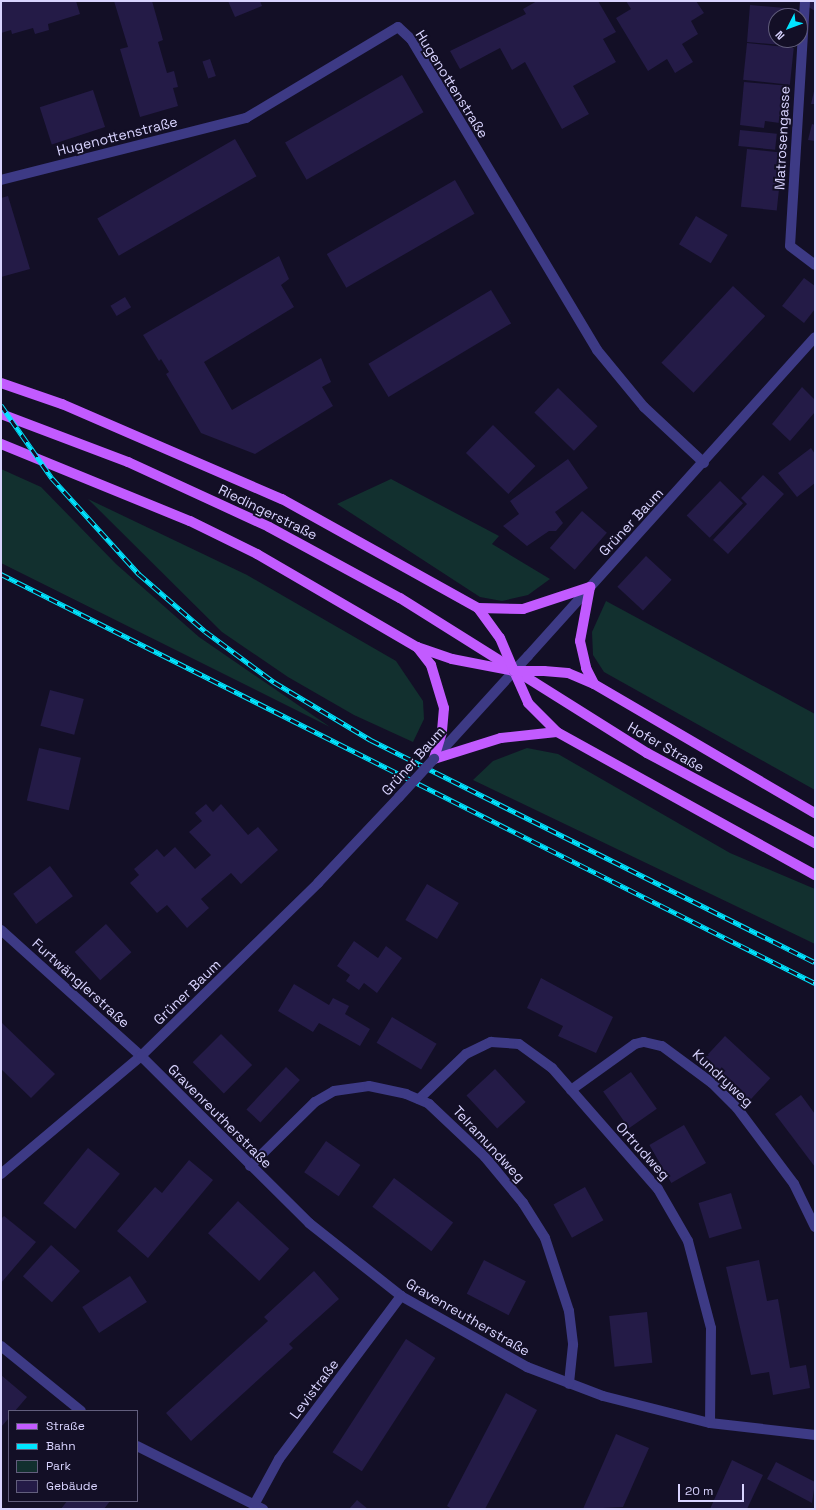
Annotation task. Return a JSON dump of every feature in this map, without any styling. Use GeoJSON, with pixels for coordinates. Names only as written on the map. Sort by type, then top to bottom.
{"type":"FeatureCollection","features":[{"type":"Feature","properties":{"kind":"main road"},"geometry":{"type":"LineString","coordinates":[[1,383],[62,404],[282,499],[478,608],[500,638],[511,669],[528,703],[558,732],[815,875]]}},
{"type":"Feature","properties":{"kind":"main road","name":"Riedingerstraße"},"geometry":{"type":"LineString","coordinates":[[1,414],[128,462],[270,527],[400,598],[511,669]]}},
{"type":"Feature","properties":{"kind":"main road"},"geometry":{"type":"LineString","coordinates":[[1,444],[115,488],[217,534],[308,582],[418,647],[481,666],[568,673],[594,684],[815,813]]}},
{"type":"Feature","properties":{"kind":"main road"},"geometry":{"type":"LineString","coordinates":[[478,608],[522,609],[590,587],[580,641],[586,668],[594,684]]}},
{"type":"Feature","properties":{"kind":"main road"},"geometry":{"type":"LineString","coordinates":[[418,647],[431,665],[444,708],[442,732],[434,759]]}},
{"type":"Feature","properties":{"kind":"main road","name":"Hofer Straße"},"geometry":{"type":"LineString","coordinates":[[511,669],[654,756],[815,843]]}},
{"type":"Feature","properties":{"kind":"main road"},"geometry":{"type":"LineString","coordinates":[[434,759],[501,738],[558,732]]}},
{"type":"Feature","properties":{"kind":"street","name":"Matrosengasse"},"geometry":{"type":"LineString","coordinates":[[805,1],[790,246],[815,265]]}},
{"type":"Feature","properties":{"kind":"street","name":"Hugenottenstraße"},"geometry":{"type":"LineString","coordinates":[[1,180],[246,118],[398,27],[411,39],[597,350],[644,407],[704,462]]}},
{"type":"Feature","properties":{"kind":"street","name":"Grüner Baum"},"geometry":{"type":"LineString","coordinates":[[1,1174],[142,1056],[318,884],[500,686],[511,669],[528,656],[815,337]]}},
{"type":"Feature","properties":{"kind":"street","name":"Furtwänglerstraße"},"geometry":{"type":"LineString","coordinates":[[1,930],[142,1056]]}},
{"type":"Feature","properties":{"kind":"street","name":"Ortrudweg"},"geometry":{"type":"LineString","coordinates":[[420,1098],[466,1054],[491,1042],[504,1040],[535,1054],[571,1090],[658,1188],[688,1241],[711,1328],[710,1423]]}},
{"type":"Feature","properties":{"kind":"street","name":"Kundryweg"},"geometry":{"type":"LineString","coordinates":[[571,1090],[635,1044],[653,1042],[684,1060],[737,1108],[794,1184],[815,1227]]}},
{"type":"Feature","properties":{"kind":"street","name":"Gravenreutherstraße"},"geometry":{"type":"LineString","coordinates":[[142,1056],[250,1166],[332,1242],[401,1296],[486,1346],[569,1384],[632,1404],[710,1423],[815,1435]]}},
{"type":"Feature","properties":{"kind":"street","name":"Telramundweg"},"geometry":{"type":"LineString","coordinates":[[250,1166],[315,1102],[334,1091],[368,1086],[420,1098],[452,1123],[485,1157],[523,1203],[545,1238],[569,1311],[573,1345],[569,1384]]}},
{"type":"Feature","properties":{"kind":"street","name":"Levistraße"},"geometry":{"type":"LineString","coordinates":[[138,1446],[259,1506],[279,1459],[401,1296]]}},
{"type":"Feature","properties":{"kind":"street"},"geometry":{"type":"LineString","coordinates":[[1,1346],[80,1410]]}},
{"type":"Feature","properties":{"kind":"green space"},"geometry":{"type":"Polygon","coordinates":[[[1,469],[41,487],[116,564],[199,637],[330,727],[1,563],[1,469]]]}},
{"type":"Feature","properties":{"kind":"green space"},"geometry":{"type":"Polygon","coordinates":[[[391,479],[499,536],[492,544],[550,579],[528,595],[502,601],[480,597],[337,504],[391,479]]]}},
{"type":"Feature","properties":{"kind":"green space"},"geometry":{"type":"Polygon","coordinates":[[[88,499],[247,575],[396,661],[423,701],[424,719],[413,742],[354,715],[288,677],[222,632],[88,499]]]}},
{"type":"Feature","properties":{"kind":"green space"},"geometry":{"type":"Polygon","coordinates":[[[606,601],[815,714],[815,790],[604,672],[593,655],[592,632],[606,601]]]}},
{"type":"Feature","properties":{"kind":"green space"},"geometry":{"type":"Polygon","coordinates":[[[527,748],[558,754],[730,853],[815,889],[815,944],[473,780],[493,761],[527,748]]]}},
{"type":"Feature","properties":{"kind":"building"},"geometry":{"type":"Polygon","coordinates":[[[1,1],[76,1],[80,14],[48,24],[49,30],[35,34],[33,28],[12,34],[11,30],[1,33],[1,1]]]}},
{"type":"Feature","properties":{"kind":"building"},"geometry":{"type":"Polygon","coordinates":[[[114,1],[152,1],[163,40],[158,42],[167,73],[174,71],[178,87],[173,88],[178,106],[140,117],[120,49],[128,47],[114,1]]]}},
{"type":"Feature","properties":{"kind":"building"},"geometry":{"type":"Polygon","coordinates":[[[228,1],[260,1],[262,6],[235,17],[228,1]]]}},
{"type":"Feature","properties":{"kind":"building"},"geometry":{"type":"Polygon","coordinates":[[[537,1],[598,1],[616,32],[603,39],[616,62],[573,86],[589,114],[562,129],[525,62],[512,70],[500,48],[460,69],[450,51],[526,14],[523,9],[537,1]]]}},
{"type":"Feature","properties":{"kind":"building"},"geometry":{"type":"Polygon","coordinates":[[[626,1],[696,1],[704,13],[691,21],[698,34],[682,44],[693,62],[675,73],[667,59],[648,71],[616,18],[631,9],[626,1]]]}},
{"type":"Feature","properties":{"kind":"building"},"geometry":{"type":"Polygon","coordinates":[[[808,1],[815,1],[815,11],[807,6],[808,1]]]}},
{"type":"Feature","properties":{"kind":"building"},"geometry":{"type":"Polygon","coordinates":[[[750,5],[785,8],[768,8],[768,44],[747,42],[750,5]]]}},
{"type":"Feature","properties":{"kind":"building"},"geometry":{"type":"Polygon","coordinates":[[[747,43],[768,45],[768,48],[794,48],[790,85],[743,80],[747,43]]]}},
{"type":"Feature","properties":{"kind":"building"},"geometry":{"type":"Polygon","coordinates":[[[210,59],[216,76],[208,79],[202,62],[210,59]]]}},
{"type":"Feature","properties":{"kind":"building"},"geometry":{"type":"Polygon","coordinates":[[[402,75],[424,112],[307,180],[285,143],[402,75]]]}},
{"type":"Feature","properties":{"kind":"building"},"geometry":{"type":"Polygon","coordinates":[[[744,82],[790,86],[787,124],[765,121],[764,128],[740,125],[744,82]]]}},
{"type":"Feature","properties":{"kind":"building"},"geometry":{"type":"Polygon","coordinates":[[[815,87],[815,104],[811,104],[815,87]]]}},
{"type":"Feature","properties":{"kind":"building"},"geometry":{"type":"Polygon","coordinates":[[[93,90],[105,127],[52,144],[40,107],[93,90]]]}},
{"type":"Feature","properties":{"kind":"building"},"geometry":{"type":"Polygon","coordinates":[[[812,124],[815,125],[815,141],[808,140],[812,124]]]}},
{"type":"Feature","properties":{"kind":"building"},"geometry":{"type":"Polygon","coordinates":[[[740,130],[777,134],[775,150],[738,146],[740,130]]]}},
{"type":"Feature","properties":{"kind":"building"},"geometry":{"type":"Polygon","coordinates":[[[235,139],[256,176],[119,256],[97,218],[235,139]]]}},
{"type":"Feature","properties":{"kind":"building"},"geometry":{"type":"Polygon","coordinates":[[[747,149],[783,153],[777,210],[741,207],[747,149]]]}},
{"type":"Feature","properties":{"kind":"building"},"geometry":{"type":"Polygon","coordinates":[[[455,180],[474,214],[346,288],[327,254],[455,180]]]}},
{"type":"Feature","properties":{"kind":"building"},"geometry":{"type":"Polygon","coordinates":[[[8,196],[30,269],[1,277],[1,198],[8,196]]]}},
{"type":"Feature","properties":{"kind":"building"},"geometry":{"type":"Polygon","coordinates":[[[696,216],[728,235],[711,263],[679,244],[696,216]]]}},
{"type":"Feature","properties":{"kind":"building"},"geometry":{"type":"Polygon","coordinates":[[[279,256],[289,279],[281,285],[294,307],[204,362],[232,410],[321,358],[331,382],[322,387],[333,406],[255,454],[201,433],[166,374],[169,372],[161,359],[159,361],[143,335],[279,256]]]}},
{"type":"Feature","properties":{"kind":"building"},"geometry":{"type":"Polygon","coordinates":[[[804,278],[815,286],[815,309],[804,323],[782,306],[804,278]]]}},
{"type":"Feature","properties":{"kind":"building"},"geometry":{"type":"Polygon","coordinates":[[[733,286],[765,316],[694,393],[661,363],[733,286]]]}},
{"type":"Feature","properties":{"kind":"building"},"geometry":{"type":"Polygon","coordinates":[[[491,290],[511,323],[389,397],[368,364],[491,290]]]}},
{"type":"Feature","properties":{"kind":"building"},"geometry":{"type":"Polygon","coordinates":[[[125,297],[131,307],[117,316],[110,306],[125,297]]]}},
{"type":"Feature","properties":{"kind":"building"},"geometry":{"type":"Polygon","coordinates":[[[802,387],[815,400],[815,412],[790,441],[772,424],[802,387]]]}},
{"type":"Feature","properties":{"kind":"building"},"geometry":{"type":"Polygon","coordinates":[[[558,388],[598,426],[574,451],[534,412],[558,388]]]}},
{"type":"Feature","properties":{"kind":"building"},"geometry":{"type":"Polygon","coordinates":[[[493,425],[535,466],[508,494],[466,453],[493,425]]]}},
{"type":"Feature","properties":{"kind":"building"},"geometry":{"type":"Polygon","coordinates":[[[811,448],[815,454],[815,483],[797,497],[778,473],[811,448]]]}},
{"type":"Feature","properties":{"kind":"building"},"geometry":{"type":"Polygon","coordinates":[[[568,459],[588,488],[555,512],[563,523],[556,531],[549,531],[527,546],[503,526],[519,514],[510,501],[568,459]]]}},
{"type":"Feature","properties":{"kind":"building"},"geometry":{"type":"Polygon","coordinates":[[[763,475],[784,494],[728,554],[713,540],[747,504],[741,498],[763,475]]]}},
{"type":"Feature","properties":{"kind":"building"},"geometry":{"type":"Polygon","coordinates":[[[720,481],[743,503],[710,538],[687,516],[720,481]]]}},
{"type":"Feature","properties":{"kind":"building"},"geometry":{"type":"Polygon","coordinates":[[[582,511],[607,533],[575,570],[550,548],[582,511]]]}},
{"type":"Feature","properties":{"kind":"building"},"geometry":{"type":"Polygon","coordinates":[[[646,556],[672,580],[643,611],[617,587],[646,556]]]}},
{"type":"Feature","properties":{"kind":"building"},"geometry":{"type":"Polygon","coordinates":[[[50,690],[84,699],[74,735],[40,726],[50,690]]]}},
{"type":"Feature","properties":{"kind":"building"},"geometry":{"type":"Polygon","coordinates":[[[39,748],[81,758],[69,810],[27,801],[39,748]]]}},
{"type":"Feature","properties":{"kind":"building"},"geometry":{"type":"Polygon","coordinates":[[[206,804],[213,812],[221,804],[248,835],[258,827],[278,850],[241,884],[231,873],[201,899],[209,908],[187,928],[167,905],[157,913],[130,883],[139,875],[134,869],[157,849],[164,857],[175,847],[195,869],[211,855],[189,832],[202,821],[195,813],[206,804]]]}},
{"type":"Feature","properties":{"kind":"building"},"geometry":{"type":"Polygon","coordinates":[[[50,866],[73,896],[36,924],[13,894],[50,866]]]}},
{"type":"Feature","properties":{"kind":"building"},"geometry":{"type":"Polygon","coordinates":[[[427,884],[459,903],[437,939],[405,920],[427,884]]]}},
{"type":"Feature","properties":{"kind":"building"},"geometry":{"type":"Polygon","coordinates":[[[106,924],[131,952],[100,980],[75,952],[106,924]]]}},
{"type":"Feature","properties":{"kind":"building"},"geometry":{"type":"Polygon","coordinates":[[[354,941],[378,958],[386,946],[402,958],[377,993],[364,983],[359,990],[346,981],[350,975],[337,966],[354,941]]]}},
{"type":"Feature","properties":{"kind":"building"},"geometry":{"type":"Polygon","coordinates":[[[541,978],[613,1017],[596,1053],[558,1036],[563,1026],[527,1008],[541,978]]]}},
{"type":"Feature","properties":{"kind":"building"},"geometry":{"type":"Polygon","coordinates":[[[294,984],[329,1005],[333,998],[349,1006],[345,1014],[370,1029],[360,1046],[319,1023],[313,1032],[278,1011],[294,984]]]}},
{"type":"Feature","properties":{"kind":"building"},"geometry":{"type":"Polygon","coordinates":[[[392,1017],[437,1044],[421,1069],[377,1043],[392,1017]]]}},
{"type":"Feature","properties":{"kind":"building"},"geometry":{"type":"Polygon","coordinates":[[[1,1022],[55,1074],[31,1098],[1,1069],[1,1022]]]}},
{"type":"Feature","properties":{"kind":"building"},"geometry":{"type":"Polygon","coordinates":[[[221,1034],[252,1065],[224,1093],[193,1062],[221,1034]]]}},
{"type":"Feature","properties":{"kind":"building"},"geometry":{"type":"Polygon","coordinates":[[[725,1036],[770,1078],[749,1102],[703,1059],[725,1036]]]}},
{"type":"Feature","properties":{"kind":"building"},"geometry":{"type":"Polygon","coordinates":[[[286,1067],[300,1080],[260,1122],[246,1109],[286,1067]]]}},
{"type":"Feature","properties":{"kind":"building"},"geometry":{"type":"Polygon","coordinates":[[[495,1069],[526,1102],[497,1129],[466,1096],[495,1069]]]}},
{"type":"Feature","properties":{"kind":"building"},"geometry":{"type":"Polygon","coordinates":[[[631,1072],[657,1109],[629,1128],[603,1092],[631,1072]]]}},
{"type":"Feature","properties":{"kind":"building"},"geometry":{"type":"Polygon","coordinates":[[[801,1095],[815,1114],[815,1167],[775,1114],[801,1095]]]}},
{"type":"Feature","properties":{"kind":"building"},"geometry":{"type":"Polygon","coordinates":[[[684,1125],[706,1163],[671,1183],[649,1145],[684,1125]]]}},
{"type":"Feature","properties":{"kind":"building"},"geometry":{"type":"Polygon","coordinates":[[[326,1141],[360,1165],[339,1196],[304,1172],[326,1141]]]}},
{"type":"Feature","properties":{"kind":"building"},"geometry":{"type":"Polygon","coordinates":[[[88,1148],[120,1174],[75,1229],[43,1203],[88,1148]]]}},
{"type":"Feature","properties":{"kind":"building"},"geometry":{"type":"Polygon","coordinates":[[[189,1160],[213,1180],[148,1258],[117,1231],[155,1187],[162,1193],[189,1160]]]}},
{"type":"Feature","properties":{"kind":"building"},"geometry":{"type":"Polygon","coordinates":[[[394,1178],[453,1223],[431,1251],[372,1207],[394,1178]]]}},
{"type":"Feature","properties":{"kind":"building"},"geometry":{"type":"Polygon","coordinates":[[[585,1187],[603,1220],[572,1238],[554,1204],[585,1187]]]}},
{"type":"Feature","properties":{"kind":"building"},"geometry":{"type":"Polygon","coordinates":[[[731,1193],[742,1228],[709,1238],[698,1203],[731,1193]]]}},
{"type":"Feature","properties":{"kind":"building"},"geometry":{"type":"Polygon","coordinates":[[[238,1201],[289,1249],[259,1281],[208,1233],[238,1201]]]}},
{"type":"Feature","properties":{"kind":"building"},"geometry":{"type":"Polygon","coordinates":[[[4,1216],[36,1242],[1,1283],[1,1219],[4,1216]]]}},
{"type":"Feature","properties":{"kind":"building"},"geometry":{"type":"Polygon","coordinates":[[[51,1245],[80,1271],[52,1302],[23,1276],[51,1245]]]}},
{"type":"Feature","properties":{"kind":"building"},"geometry":{"type":"Polygon","coordinates":[[[484,1260],[526,1281],[509,1315],[467,1294],[484,1260]]]}},
{"type":"Feature","properties":{"kind":"building"},"geometry":{"type":"Polygon","coordinates":[[[759,1260],[767,1301],[778,1299],[790,1368],[806,1365],[810,1388],[773,1395],[769,1372],[751,1375],[726,1267],[759,1260]]]}},
{"type":"Feature","properties":{"kind":"building"},"geometry":{"type":"Polygon","coordinates":[[[314,1271],[339,1299],[289,1344],[293,1348],[191,1441],[166,1413],[268,1321],[264,1317],[314,1271]]]}},
{"type":"Feature","properties":{"kind":"building"},"geometry":{"type":"Polygon","coordinates":[[[130,1276],[147,1302],[99,1333],[82,1307],[130,1276]]]}},
{"type":"Feature","properties":{"kind":"building"},"geometry":{"type":"Polygon","coordinates":[[[647,1312],[652,1363],[615,1367],[609,1316],[647,1312]]]}},
{"type":"Feature","properties":{"kind":"building"},"geometry":{"type":"Polygon","coordinates":[[[406,1339],[435,1358],[362,1471],[332,1452],[406,1339]]]}},
{"type":"Feature","properties":{"kind":"building"},"geometry":{"type":"Polygon","coordinates":[[[1,1375],[27,1397],[16,1410],[8,1410],[8,1419],[1,1427],[1,1375]]]}},
{"type":"Feature","properties":{"kind":"building"},"geometry":{"type":"Polygon","coordinates":[[[506,1393],[537,1410],[485,1509],[452,1509],[447,1506],[506,1393]]]}},
{"type":"Feature","properties":{"kind":"building"},"geometry":{"type":"Polygon","coordinates":[[[616,1434],[649,1448],[623,1507],[583,1509],[616,1434]]]}},
{"type":"Feature","properties":{"kind":"building"},"geometry":{"type":"Polygon","coordinates":[[[732,1460],[763,1475],[747,1509],[710,1509],[732,1460]]]}},
{"type":"Feature","properties":{"kind":"building"},"geometry":{"type":"Polygon","coordinates":[[[776,1462],[815,1482],[812,1503],[767,1479],[776,1462]]]}},
{"type":"Feature","properties":{"kind":"building"},"geometry":{"type":"Polygon","coordinates":[[[357,1500],[368,1509],[349,1509],[357,1500]]]}},
{"type":"Feature","properties":{"kind":"building"},"geometry":{"type":"Polygon","coordinates":[[[66,1502],[109,1502],[104,1509],[61,1509],[66,1502]]]}},
{"type":"Feature","properties":{"kind":"railway"},"geometry":{"type":"LineString","coordinates":[[1,405],[52,478],[139,574],[205,631],[274,682],[371,740],[815,962]]}},
{"type":"Feature","properties":{"kind":"railway"},"geometry":{"type":"LineString","coordinates":[[1,574],[815,983]]}}]}
